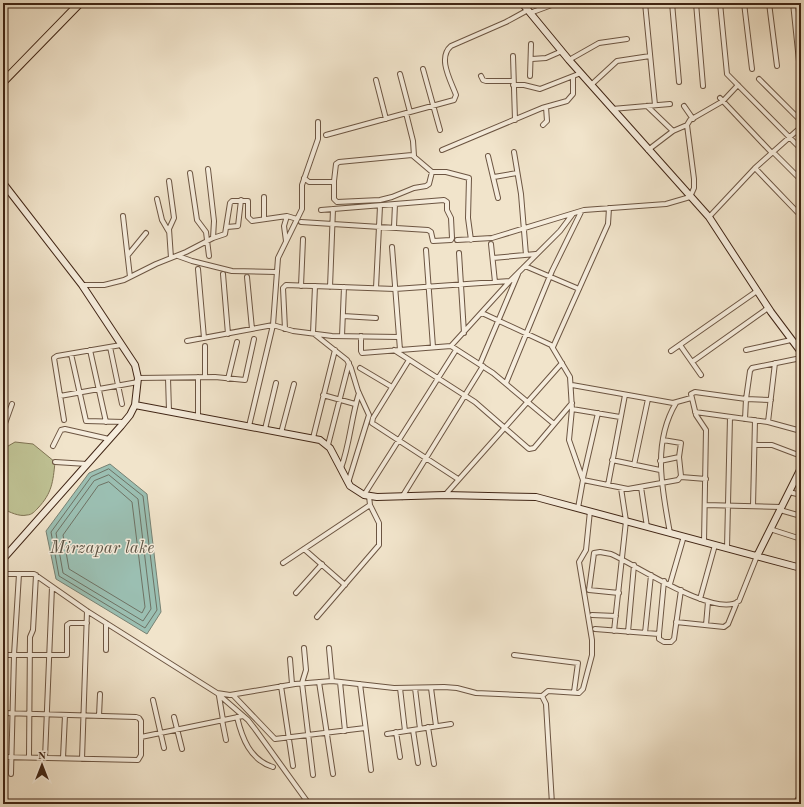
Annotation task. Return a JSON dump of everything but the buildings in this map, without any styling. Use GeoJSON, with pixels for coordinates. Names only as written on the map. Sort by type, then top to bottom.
{"type":"FeatureCollection","features":[{"type":"Feature","properties":{"kind":"main road"},"geometry":{"type":"LineString","coordinates":[[3,82],[80,3]]}},
{"type":"Feature","properties":{"kind":"street"},"geometry":{"type":"LineString","coordinates":[[522,3],[568,60],[709,217],[768,308],[801,352]]}},
{"type":"Feature","properties":{"kind":"street"},"geometry":{"type":"LineString","coordinates":[[326,135],[456,99],[444,60],[446,50],[451,46],[529,12],[557,3]]}},
{"type":"Feature","properties":{"kind":"street"},"geometry":{"type":"LineString","coordinates":[[645,3],[654,105]]}},
{"type":"Feature","properties":{"kind":"street"},"geometry":{"type":"LineString","coordinates":[[672,3],[679,82]]}},
{"type":"Feature","properties":{"kind":"street"},"geometry":{"type":"LineString","coordinates":[[696,3],[703,86]]}},
{"type":"Feature","properties":{"kind":"street"},"geometry":{"type":"LineString","coordinates":[[720,3],[728,74],[801,149]]}},
{"type":"Feature","properties":{"kind":"street"},"geometry":{"type":"LineString","coordinates":[[744,3],[752,69]]}},
{"type":"Feature","properties":{"kind":"street"},"geometry":{"type":"LineString","coordinates":[[769,3],[777,66]]}},
{"type":"Feature","properties":{"kind":"street"},"geometry":{"type":"LineString","coordinates":[[793,3],[799,62]]}},
{"type":"Feature","properties":{"kind":"street"},"geometry":{"type":"LineString","coordinates":[[568,60],[598,43],[627,40]]}},
{"type":"Feature","properties":{"kind":"street"},"geometry":{"type":"LineString","coordinates":[[530,76],[532,59],[531,44]]}},
{"type":"Feature","properties":{"kind":"street"},"geometry":{"type":"LineString","coordinates":[[532,59],[546,58],[562,51]]}},
{"type":"Feature","properties":{"kind":"street"},"geometry":{"type":"LineString","coordinates":[[513,56],[515,120]]}},
{"type":"Feature","properties":{"kind":"street"},"geometry":{"type":"LineString","coordinates":[[591,85],[617,61],[650,56]]}},
{"type":"Feature","properties":{"kind":"street"},"geometry":{"type":"LineString","coordinates":[[423,69],[440,130]]}},
{"type":"Feature","properties":{"kind":"street"},"geometry":{"type":"LineString","coordinates":[[481,76],[483,80],[486,81],[513,83],[540,89],[581,73]]}},
{"type":"Feature","properties":{"kind":"street"},"geometry":{"type":"LineString","coordinates":[[400,74],[413,141],[414,156]]}},
{"type":"Feature","properties":{"kind":"street"},"geometry":{"type":"LineString","coordinates":[[442,150],[546,107],[561,104],[571,99],[573,94],[573,77]]}},
{"type":"Feature","properties":{"kind":"street"},"geometry":{"type":"LineString","coordinates":[[759,79],[801,121]]}},
{"type":"Feature","properties":{"kind":"street"},"geometry":{"type":"LineString","coordinates":[[376,80],[386,119]]}},
{"type":"Feature","properties":{"kind":"street"},"geometry":{"type":"LineString","coordinates":[[648,150],[673,131],[687,125],[738,85]]}},
{"type":"Feature","properties":{"kind":"street"},"geometry":{"type":"LineString","coordinates":[[721,99],[772,153],[801,180]]}},
{"type":"Feature","properties":{"kind":"street"},"geometry":{"type":"LineString","coordinates":[[612,109],[670,104]]}},
{"type":"Feature","properties":{"kind":"street"},"geometry":{"type":"LineString","coordinates":[[647,106],[673,131]]}},
{"type":"Feature","properties":{"kind":"street"},"geometry":{"type":"LineString","coordinates":[[684,106],[693,119]]}},
{"type":"Feature","properties":{"kind":"street"},"geometry":{"type":"LineString","coordinates":[[543,125],[547,121],[546,107]]}},
{"type":"Feature","properties":{"kind":"street"},"geometry":{"type":"LineString","coordinates":[[249,426],[273,325],[278,258],[286,241],[299,221],[302,208],[302,185],[318,139],[318,122]]}},
{"type":"Feature","properties":{"kind":"street"},"geometry":{"type":"LineString","coordinates":[[457,240],[492,238],[581,212],[609,208],[666,204],[690,197],[694,188],[694,179],[687,125]]}},
{"type":"Feature","properties":{"kind":"street"},"geometry":{"type":"LineString","coordinates":[[709,217],[755,168],[788,136],[801,127]]}},
{"type":"Feature","properties":{"kind":"street"},"geometry":{"type":"LineString","coordinates":[[514,152],[521,194],[526,255]]}},
{"type":"Feature","properties":{"kind":"street"},"geometry":{"type":"LineString","coordinates":[[432,172],[426,186],[414,188],[392,197],[380,200],[337,202],[334,199],[336,164],[339,162],[410,155],[414,156],[432,172],[446,172],[469,178],[468,218],[471,240]]}},
{"type":"Feature","properties":{"kind":"street"},"geometry":{"type":"LineString","coordinates":[[488,156],[498,198]]}},
{"type":"Feature","properties":{"kind":"street"},"geometry":{"type":"LineString","coordinates":[[755,168],[801,216]]}},
{"type":"Feature","properties":{"kind":"street"},"geometry":{"type":"LineString","coordinates":[[208,169],[214,221],[213,238]]}},
{"type":"Feature","properties":{"kind":"street"},"geometry":{"type":"LineString","coordinates":[[494,177],[517,172]]}},
{"type":"Feature","properties":{"kind":"street"},"geometry":{"type":"LineString","coordinates":[[190,173],[197,220],[205,229],[209,256]]}},
{"type":"Feature","properties":{"kind":"street"},"geometry":{"type":"LineString","coordinates":[[304,178],[309,182],[334,181]]}},
{"type":"Feature","properties":{"kind":"street"},"geometry":{"type":"LineString","coordinates":[[169,181],[174,218],[169,233],[171,258]]}},
{"type":"Feature","properties":{"kind":"street"},"geometry":{"type":"LineString","coordinates":[[3,183],[82,285],[134,365],[138,380],[135,405],[122,424],[3,559]]}},
{"type":"Feature","properties":{"kind":"street"},"geometry":{"type":"LineString","coordinates":[[264,197],[264,219]]}},
{"type":"Feature","properties":{"kind":"street"},"geometry":{"type":"LineString","coordinates":[[158,198],[162,220],[169,233]]}},
{"type":"Feature","properties":{"kind":"street"},"geometry":{"type":"LineString","coordinates":[[227,227],[238,226],[241,200]]}},
{"type":"Feature","properties":{"kind":"street"},"geometry":{"type":"LineString","coordinates":[[82,285],[104,285],[130,277],[178,256],[213,238],[225,234],[230,202],[241,200],[248,201],[250,220],[287,216],[299,221],[428,230],[433,241],[435,242],[452,238],[451,218],[446,201],[321,210]]}},
{"type":"Feature","properties":{"kind":"street"},"geometry":{"type":"LineString","coordinates":[[394,227],[395,204]]}},
{"type":"Feature","properties":{"kind":"street"},"geometry":{"type":"LineString","coordinates":[[376,288],[380,206]]}},
{"type":"Feature","properties":{"kind":"street"},"geometry":{"type":"LineString","coordinates":[[553,347],[608,224],[609,208]]}},
{"type":"Feature","properties":{"kind":"street"},"geometry":{"type":"LineString","coordinates":[[330,287],[333,209]]}},
{"type":"Feature","properties":{"kind":"street"},"geometry":{"type":"LineString","coordinates":[[506,383],[550,277],[581,212]]}},
{"type":"Feature","properties":{"kind":"street"},"geometry":{"type":"LineString","coordinates":[[450,346],[482,314],[510,281],[560,230],[572,215]]}},
{"type":"Feature","properties":{"kind":"street"},"geometry":{"type":"LineString","coordinates":[[124,216],[130,277]]}},
{"type":"Feature","properties":{"kind":"street"},"geometry":{"type":"LineString","coordinates":[[286,241],[284,226],[287,216]]}},
{"type":"Feature","properties":{"kind":"street"},"geometry":{"type":"LineString","coordinates":[[128,255],[146,233]]}},
{"type":"Feature","properties":{"kind":"street"},"geometry":{"type":"LineString","coordinates":[[301,286],[303,239]]}},
{"type":"Feature","properties":{"kind":"street"},"geometry":{"type":"LineString","coordinates":[[492,244],[495,282]]}},
{"type":"Feature","properties":{"kind":"street"},"geometry":{"type":"LineString","coordinates":[[392,247],[400,350]]}},
{"type":"Feature","properties":{"kind":"street"},"geometry":{"type":"LineString","coordinates":[[426,250],[433,346]]}},
{"type":"Feature","properties":{"kind":"street"},"geometry":{"type":"LineString","coordinates":[[459,253],[464,333]]}},
{"type":"Feature","properties":{"kind":"street"},"geometry":{"type":"LineString","coordinates":[[493,258],[537,254]]}},
{"type":"Feature","properties":{"kind":"street"},"geometry":{"type":"LineString","coordinates":[[178,256],[232,271],[276,272]]}},
{"type":"Feature","properties":{"kind":"street"},"geometry":{"type":"LineString","coordinates":[[525,266],[579,289]]}},
{"type":"Feature","properties":{"kind":"street"},"geometry":{"type":"LineString","coordinates":[[198,269],[204,338]]}},
{"type":"Feature","properties":{"kind":"street"},"geometry":{"type":"LineString","coordinates":[[401,497],[427,458],[482,365],[498,321],[519,272]]}},
{"type":"Feature","properties":{"kind":"street"},"geometry":{"type":"LineString","coordinates":[[222,274],[228,334]]}},
{"type":"Feature","properties":{"kind":"street"},"geometry":{"type":"LineString","coordinates":[[247,277],[252,329]]}},
{"type":"Feature","properties":{"kind":"street"},"geometry":{"type":"LineString","coordinates":[[285,329],[284,287],[315,286],[396,288],[510,281]]}},
{"type":"Feature","properties":{"kind":"street"},"geometry":{"type":"LineString","coordinates":[[313,334],[315,286]]}},
{"type":"Feature","properties":{"kind":"street"},"geometry":{"type":"LineString","coordinates":[[342,336],[344,287]]}},
{"type":"Feature","properties":{"kind":"street"},"geometry":{"type":"LineString","coordinates":[[671,351],[756,290]]}},
{"type":"Feature","properties":{"kind":"street"},"geometry":{"type":"LineString","coordinates":[[692,362],[768,308]]}},
{"type":"Feature","properties":{"kind":"street"},"geometry":{"type":"LineString","coordinates":[[482,314],[527,333],[553,347],[570,377],[572,386],[572,409],[569,444],[583,480]]}},
{"type":"Feature","properties":{"kind":"street"},"geometry":{"type":"LineString","coordinates":[[342,316],[376,318]]}},
{"type":"Feature","properties":{"kind":"street"},"geometry":{"type":"LineString","coordinates":[[187,340],[273,325],[285,329],[313,334],[399,337]]}},
{"type":"Feature","properties":{"kind":"street"},"geometry":{"type":"LineString","coordinates":[[313,334],[349,362],[359,393],[368,413],[369,419],[348,483]]}},
{"type":"Feature","properties":{"kind":"street"},"geometry":{"type":"LineString","coordinates":[[360,336],[362,353],[433,346],[450,346],[482,365],[506,383],[526,402],[554,424]]}},
{"type":"Feature","properties":{"kind":"street"},"geometry":{"type":"LineString","coordinates":[[60,396],[118,386],[138,380],[205,377],[243,381],[246,378],[254,339]]}},
{"type":"Feature","properties":{"kind":"street"},"geometry":{"type":"LineString","coordinates":[[746,350],[792,340]]}},
{"type":"Feature","properties":{"kind":"street"},"geometry":{"type":"LineString","coordinates":[[228,379],[236,342]]}},
{"type":"Feature","properties":{"kind":"street"},"geometry":{"type":"LineString","coordinates":[[64,420],[53,360],[57,356],[121,345]]}},
{"type":"Feature","properties":{"kind":"street"},"geometry":{"type":"LineString","coordinates":[[680,345],[701,375]]}},
{"type":"Feature","properties":{"kind":"street"},"geometry":{"type":"LineString","coordinates":[[205,346],[205,377]]}},
{"type":"Feature","properties":{"kind":"street"},"geometry":{"type":"LineString","coordinates":[[110,347],[122,404]]}},
{"type":"Feature","properties":{"kind":"street"},"geometry":{"type":"LineString","coordinates":[[90,350],[106,422]]}},
{"type":"Feature","properties":{"kind":"street"},"geometry":{"type":"LineString","coordinates":[[312,438],[335,350]]}},
{"type":"Feature","properties":{"kind":"street"},"geometry":{"type":"LineString","coordinates":[[394,350],[478,405],[503,428],[531,450],[572,403]]}},
{"type":"Feature","properties":{"kind":"street"},"geometry":{"type":"LineString","coordinates":[[317,618],[379,545],[379,523],[367,496],[398,441],[456,350]]}},
{"type":"Feature","properties":{"kind":"street"},"geometry":{"type":"LineString","coordinates":[[70,354],[86,421],[122,424]]}},
{"type":"Feature","properties":{"kind":"street"},"geometry":{"type":"LineString","coordinates":[[745,419],[746,399],[751,370],[755,367],[801,358]]}},
{"type":"Feature","properties":{"kind":"street"},"geometry":{"type":"LineString","coordinates":[[409,360],[372,422],[375,426],[458,479]]}},
{"type":"Feature","properties":{"kind":"street"},"geometry":{"type":"LineString","coordinates":[[328,445],[349,362]]}},
{"type":"Feature","properties":{"kind":"street"},"geometry":{"type":"LineString","coordinates":[[768,422],[775,363]]}},
{"type":"Feature","properties":{"kind":"street"},"geometry":{"type":"LineString","coordinates":[[445,495],[526,402],[562,364]]}},
{"type":"Feature","properties":{"kind":"street"},"geometry":{"type":"LineString","coordinates":[[360,368],[392,387]]}},
{"type":"Feature","properties":{"kind":"street"},"geometry":{"type":"LineString","coordinates":[[198,377],[198,416]]}},
{"type":"Feature","properties":{"kind":"street"},"geometry":{"type":"LineString","coordinates":[[168,378],[169,411]]}},
{"type":"Feature","properties":{"kind":"street"},"geometry":{"type":"LineString","coordinates":[[264,429],[276,383]]}},
{"type":"Feature","properties":{"kind":"street"},"geometry":{"type":"LineString","coordinates":[[281,433],[294,384]]}},
{"type":"Feature","properties":{"kind":"street"},"geometry":{"type":"LineString","coordinates":[[572,386],[676,403],[691,398]]}},
{"type":"Feature","properties":{"kind":"street"},"geometry":{"type":"LineString","coordinates":[[704,542],[706,430],[695,412],[691,393],[695,392],[746,399],[771,400]]}},
{"type":"Feature","properties":{"kind":"street"},"geometry":{"type":"LineString","coordinates":[[340,468],[348,447],[350,425],[359,393]]}},
{"type":"Feature","properties":{"kind":"street"},"geometry":{"type":"LineString","coordinates":[[323,395],[355,404]]}},
{"type":"Feature","properties":{"kind":"street"},"geometry":{"type":"LineString","coordinates":[[608,485],[625,395]]}},
{"type":"Feature","properties":{"kind":"street"},"geometry":{"type":"LineString","coordinates":[[634,465],[648,399]]}},
{"type":"Feature","properties":{"kind":"street"},"geometry":{"type":"LineString","coordinates":[[670,533],[660,470],[660,461],[669,415],[676,403]]}},
{"type":"Feature","properties":{"kind":"street"},"geometry":{"type":"LineString","coordinates":[[3,429],[12,404]]}},
{"type":"Feature","properties":{"kind":"street"},"geometry":{"type":"LineString","coordinates":[[135,405],[320,440],[328,445],[348,483],[355,490],[367,496],[401,497],[445,495],[536,497],[801,568]]}},
{"type":"Feature","properties":{"kind":"street"},"geometry":{"type":"LineString","coordinates":[[572,409],[620,418]]}},
{"type":"Feature","properties":{"kind":"street"},"geometry":{"type":"LineString","coordinates":[[695,412],[768,422],[801,431]]}},
{"type":"Feature","properties":{"kind":"street"},"geometry":{"type":"LineString","coordinates":[[578,508],[598,414]]}},
{"type":"Feature","properties":{"kind":"street"},"geometry":{"type":"LineString","coordinates":[[727,548],[730,417]]}},
{"type":"Feature","properties":{"kind":"street"},"geometry":{"type":"LineString","coordinates":[[754,506],[755,420]]}},
{"type":"Feature","properties":{"kind":"street"},"geometry":{"type":"LineString","coordinates":[[52,446],[61,430],[65,429],[109,440]]}},
{"type":"Feature","properties":{"kind":"street"},"geometry":{"type":"LineString","coordinates":[[663,440],[681,443],[679,457],[681,477]]}},
{"type":"Feature","properties":{"kind":"street"},"geometry":{"type":"LineString","coordinates":[[755,445],[772,446],[801,456]]}},
{"type":"Feature","properties":{"kind":"street"},"geometry":{"type":"LineString","coordinates":[[660,461],[679,457]]}},
{"type":"Feature","properties":{"kind":"street"},"geometry":{"type":"LineString","coordinates":[[612,460],[660,470]]}},
{"type":"Feature","properties":{"kind":"street"},"geometry":{"type":"LineString","coordinates":[[55,462],[87,464]]}},
{"type":"Feature","properties":{"kind":"street"},"geometry":{"type":"LineString","coordinates":[[676,622],[726,627],[737,602],[742,596],[757,556],[800,471]]}},
{"type":"Feature","properties":{"kind":"street"},"geometry":{"type":"LineString","coordinates":[[583,480],[621,488],[662,484],[676,481],[681,477],[706,479]]}},
{"type":"Feature","properties":{"kind":"street"},"geometry":{"type":"LineString","coordinates":[[641,487],[647,526]]}},
{"type":"Feature","properties":{"kind":"street"},"geometry":{"type":"LineString","coordinates":[[614,631],[626,521],[621,488]]}},
{"type":"Feature","properties":{"kind":"street"},"geometry":{"type":"LineString","coordinates":[[789,492],[801,495]]}},
{"type":"Feature","properties":{"kind":"street"},"geometry":{"type":"LineString","coordinates":[[283,564],[370,504]]}},
{"type":"Feature","properties":{"kind":"street"},"geometry":{"type":"LineString","coordinates":[[705,505],[780,508],[801,516]]}},
{"type":"Feature","properties":{"kind":"street"},"geometry":{"type":"LineString","coordinates":[[218,695],[233,695],[292,684],[332,681],[400,688],[449,687],[476,693],[542,696],[548,691],[579,693],[583,689],[592,654],[592,640],[579,566],[580,560],[586,550],[590,511]]}},
{"type":"Feature","properties":{"kind":"street"},"geometry":{"type":"LineString","coordinates":[[770,529],[801,539]]}},
{"type":"Feature","properties":{"kind":"street"},"geometry":{"type":"LineString","coordinates":[[670,584],[684,536]]}},
{"type":"Feature","properties":{"kind":"street"},"geometry":{"type":"LineString","coordinates":[[700,599],[715,544]]}},
{"type":"Feature","properties":{"kind":"street"},"geometry":{"type":"LineString","coordinates":[[304,549],[345,585]]}},
{"type":"Feature","properties":{"kind":"street"},"geometry":{"type":"LineString","coordinates":[[619,593],[590,590],[593,555],[596,552],[623,559],[651,575],[708,602],[723,605],[737,602]]}},
{"type":"Feature","properties":{"kind":"street"},"geometry":{"type":"LineString","coordinates":[[296,593],[322,564]]}},
{"type":"Feature","properties":{"kind":"street"},"geometry":{"type":"LineString","coordinates":[[628,632],[634,565]]}},
{"type":"Feature","properties":{"kind":"street"},"geometry":{"type":"LineString","coordinates":[[3,574],[36,575],[87,611],[218,695],[243,716],[262,737],[309,804]]}},
{"type":"Feature","properties":{"kind":"street"},"geometry":{"type":"LineString","coordinates":[[11,774],[14,655],[19,574]]}},
{"type":"Feature","properties":{"kind":"street"},"geometry":{"type":"LineString","coordinates":[[28,758],[29,655],[30,635],[33,630],[36,575]]}},
{"type":"Feature","properties":{"kind":"street"},"geometry":{"type":"LineString","coordinates":[[645,633],[651,575]]}},
{"type":"Feature","properties":{"kind":"street"},"geometry":{"type":"LineString","coordinates":[[664,581],[658,634],[661,641],[671,642],[674,637],[681,590]]}},
{"type":"Feature","properties":{"kind":"street"},"geometry":{"type":"LineString","coordinates":[[45,758],[52,587]]}},
{"type":"Feature","properties":{"kind":"street"},"geometry":{"type":"LineString","coordinates":[[706,625],[708,602]]}},
{"type":"Feature","properties":{"kind":"street"},"geometry":{"type":"LineString","coordinates":[[82,759],[87,611]]}},
{"type":"Feature","properties":{"kind":"street"},"geometry":{"type":"LineString","coordinates":[[592,615],[616,616]]}},
{"type":"Feature","properties":{"kind":"street"},"geometry":{"type":"LineString","coordinates":[[3,655],[67,655],[67,625],[70,623],[87,623]]}},
{"type":"Feature","properties":{"kind":"street"},"geometry":{"type":"LineString","coordinates":[[106,623],[106,650]]}},
{"type":"Feature","properties":{"kind":"street"},"geometry":{"type":"LineString","coordinates":[[595,630],[658,634]]}},
{"type":"Feature","properties":{"kind":"street"},"geometry":{"type":"LineString","coordinates":[[304,648],[306,670],[302,683],[313,775]]}},
{"type":"Feature","properties":{"kind":"street"},"geometry":{"type":"LineString","coordinates":[[329,648],[332,681]]}},
{"type":"Feature","properties":{"kind":"street"},"geometry":{"type":"LineString","coordinates":[[514,655],[578,663],[574,692]]}},
{"type":"Feature","properties":{"kind":"street"},"geometry":{"type":"LineString","coordinates":[[290,659],[292,684]]}},
{"type":"Feature","properties":{"kind":"street"},"geometry":{"type":"LineString","coordinates":[[319,682],[333,774]]}},
{"type":"Feature","properties":{"kind":"street"},"geometry":{"type":"LineString","coordinates":[[340,682],[345,731]]}},
{"type":"Feature","properties":{"kind":"street"},"geometry":{"type":"LineString","coordinates":[[360,684],[371,770]]}},
{"type":"Feature","properties":{"kind":"street"},"geometry":{"type":"LineString","coordinates":[[281,686],[293,766]]}},
{"type":"Feature","properties":{"kind":"street"},"geometry":{"type":"LineString","coordinates":[[400,688],[404,731]]}},
{"type":"Feature","properties":{"kind":"street"},"geometry":{"type":"LineString","coordinates":[[415,688],[420,729]]}},
{"type":"Feature","properties":{"kind":"street"},"geometry":{"type":"LineString","coordinates":[[431,688],[436,726]]}},
{"type":"Feature","properties":{"kind":"street"},"geometry":{"type":"LineString","coordinates":[[99,716],[100,694]]}},
{"type":"Feature","properties":{"kind":"street"},"geometry":{"type":"LineString","coordinates":[[218,695],[226,740]]}},
{"type":"Feature","properties":{"kind":"street"},"geometry":{"type":"LineString","coordinates":[[233,695],[274,739],[366,728]]}},
{"type":"Feature","properties":{"kind":"street"},"geometry":{"type":"LineString","coordinates":[[542,696],[546,704],[552,804]]}},
{"type":"Feature","properties":{"kind":"street"},"geometry":{"type":"LineString","coordinates":[[153,700],[164,748]]}},
{"type":"Feature","properties":{"kind":"street"},"geometry":{"type":"LineString","coordinates":[[3,713],[139,718],[141,721],[141,755],[138,760],[3,757]]}},
{"type":"Feature","properties":{"kind":"street"},"geometry":{"type":"LineString","coordinates":[[63,758],[65,715]]}},
{"type":"Feature","properties":{"kind":"street"},"geometry":{"type":"LineString","coordinates":[[141,737],[243,716]]}},
{"type":"Feature","properties":{"kind":"street"},"geometry":{"type":"LineString","coordinates":[[174,717],[182,749]]}},
{"type":"Feature","properties":{"kind":"street"},"geometry":{"type":"LineString","coordinates":[[237,717],[245,742],[260,761],[273,767]]}},
{"type":"Feature","properties":{"kind":"street"},"geometry":{"type":"LineString","coordinates":[[387,734],[451,724]]}},
{"type":"Feature","properties":{"kind":"street"},"geometry":{"type":"LineString","coordinates":[[428,728],[434,764]]}},
{"type":"Feature","properties":{"kind":"street"},"geometry":{"type":"LineString","coordinates":[[413,730],[418,763]]}},
{"type":"Feature","properties":{"kind":"street"},"geometry":{"type":"LineString","coordinates":[[396,732],[400,757]]}},
{"type":"Feature","properties":{"kind":"street"},"geometry":{"type":"LineString","coordinates":[[795,804],[801,794]]}},
{"type":"Feature","properties":{"kind":"green space"},"geometry":{"type":"Polygon","coordinates":[[[15,442],[33,444],[55,462],[49,492],[43,503],[29,515],[18,515],[3,509],[3,449],[15,442]]]}},
{"type":"Feature","properties":{"kind":"water","name":"Mirzapar lake"},"geometry":{"type":"Polygon","coordinates":[[[110,464],[147,494],[161,612],[147,634],[56,579],[46,531],[89,473],[110,464]]]}}]}
